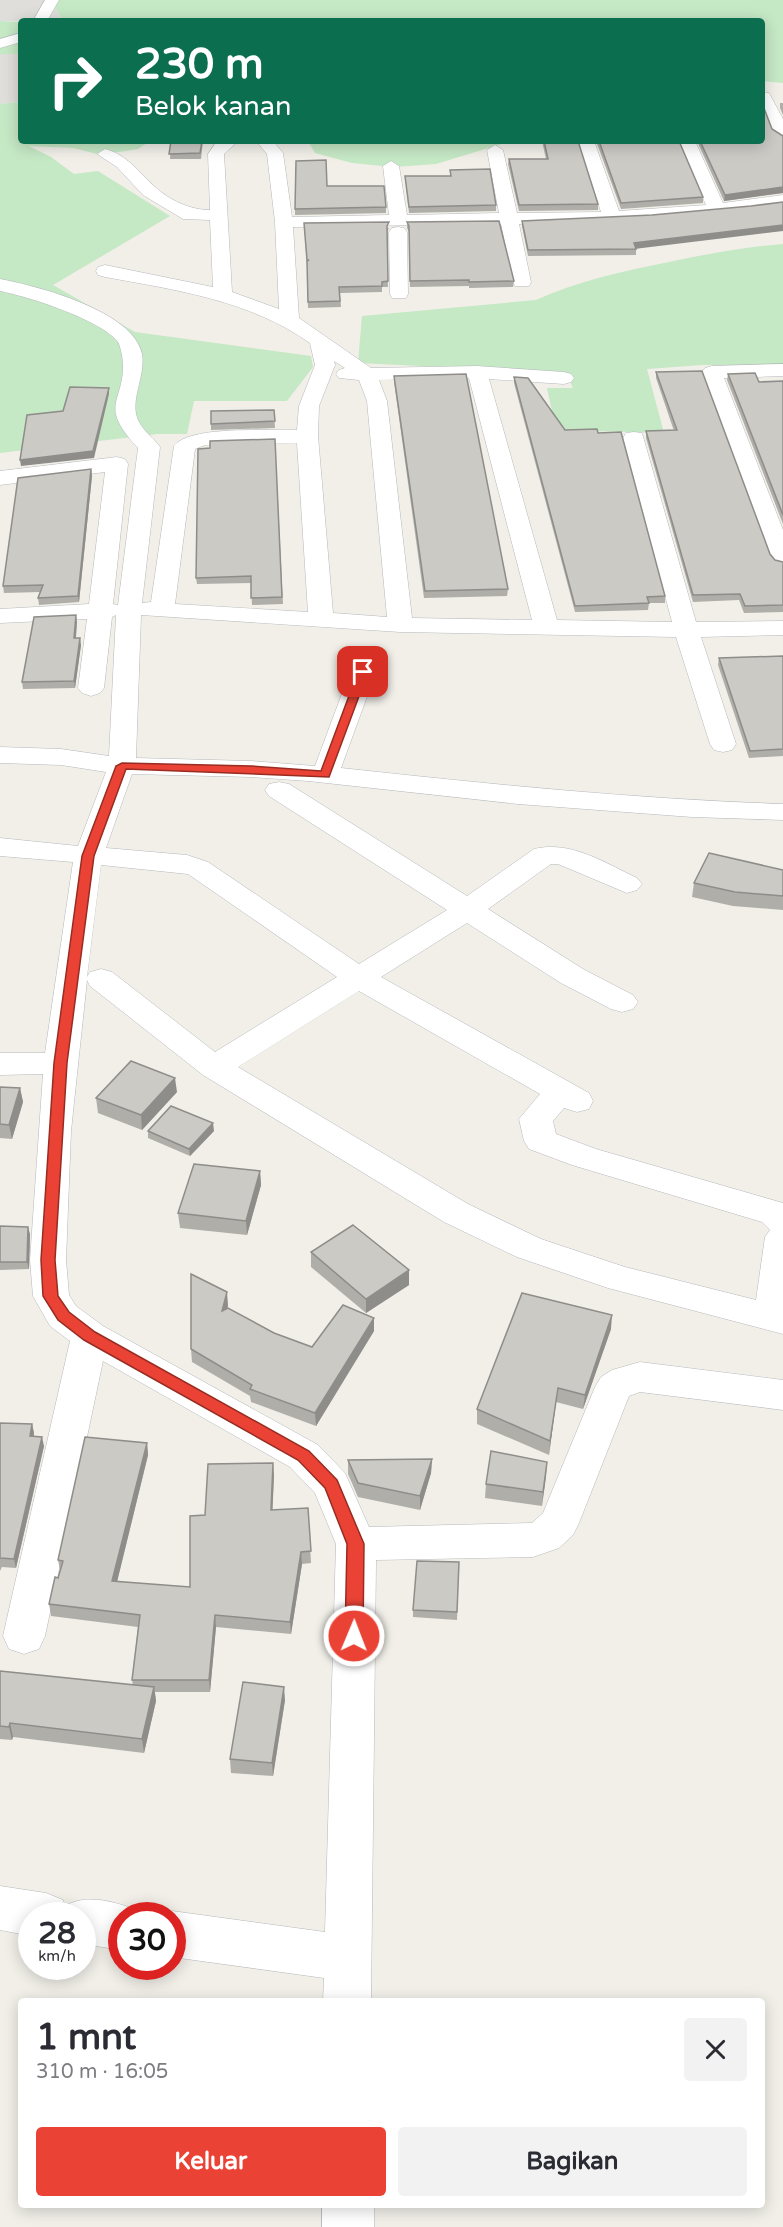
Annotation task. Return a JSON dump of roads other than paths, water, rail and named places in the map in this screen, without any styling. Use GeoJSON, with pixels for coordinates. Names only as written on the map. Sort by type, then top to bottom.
{"type":"FeatureCollection","features":[{"type":"Feature","properties":{"kind":"street"},"geometry":{"type":"LineString","coordinates":[[42,18],[52,0]]}},
{"type":"Feature","properties":{"kind":"street"},"geometry":{"type":"LineString","coordinates":[[0,44],[18,38]]}},
{"type":"Feature","properties":{"kind":"street"},"geometry":{"type":"LineString","coordinates":[[765,96],[783,96]]}},
{"type":"Feature","properties":{"kind":"street"},"geometry":{"type":"LineString","coordinates":[[765,100],[783,135]]}},
{"type":"Feature","properties":{"kind":"street"},"geometry":{"type":"LineString","coordinates":[[223,294],[216,154],[224,144]]}},
{"type":"Feature","properties":{"kind":"street"},"geometry":{"type":"LineString","coordinates":[[267,144],[276,153],[284,228],[289,320]]}},
{"type":"Feature","properties":{"kind":"street"},"geometry":{"type":"LineString","coordinates":[[587,144],[612,217]]}},
{"type":"Feature","properties":{"kind":"street"},"geometry":{"type":"LineString","coordinates":[[688,144],[717,209]]}},
{"type":"Feature","properties":{"kind":"street"},"geometry":{"type":"LineString","coordinates":[[495,150],[522,282]]}},
{"type":"Feature","properties":{"kind":"street"},"geometry":{"type":"LineString","coordinates":[[105,154],[123,163],[149,191],[189,215],[219,215]]}},
{"type":"Feature","properties":{"kind":"street"},"geometry":{"type":"LineString","coordinates":[[391,166],[398,226],[399,294]]}},
{"type":"Feature","properties":{"kind":"street"},"geometry":{"type":"LineString","coordinates":[[511,225],[717,209],[783,200]]}},
{"type":"Feature","properties":{"kind":"street"},"geometry":{"type":"LineString","coordinates":[[284,228],[511,225],[646,227],[783,213]]}},
{"type":"Feature","properties":{"kind":"street"},"geometry":{"type":"LineString","coordinates":[[105,271],[223,294],[289,320],[367,374],[377,401],[400,625]]}},
{"type":"Feature","properties":{"kind":"street"},"geometry":{"type":"LineString","coordinates":[[0,285],[26,291],[107,324],[126,339],[132,354],[133,367],[123,403],[124,414],[149,447],[128,621],[122,766],[88,856],[60,1063],[48,1260],[51,1296],[63,1316],[90,1336],[304,1456],[331,1484],[356,1544],[347,1979],[186,1938]]}},
{"type":"Feature","properties":{"kind":"street"},"geometry":{"type":"LineString","coordinates":[[320,343],[325,364],[309,406],[307,436],[321,620]]}},
{"type":"Feature","properties":{"kind":"street"},"geometry":{"type":"LineString","coordinates":[[783,370],[712,372],[783,560]]}},
{"type":"Feature","properties":{"kind":"street"},"geometry":{"type":"LineString","coordinates":[[320,374],[477,372],[564,378]]}},
{"type":"Feature","properties":{"kind":"street"},"geometry":{"type":"LineString","coordinates":[[477,372],[547,629]]}},
{"type":"Feature","properties":{"kind":"street"},"geometry":{"type":"LineString","coordinates":[[307,436],[201,439],[185,446],[154,609],[400,625],[547,629],[783,628]]}},
{"type":"Feature","properties":{"kind":"street"},"geometry":{"type":"LineString","coordinates":[[634,438],[686,630],[723,744]]}},
{"type":"Feature","properties":{"kind":"street"},"geometry":{"type":"LineString","coordinates":[[0,478],[117,464],[105,610],[91,687]]}},
{"type":"Feature","properties":{"kind":"street"},"geometry":{"type":"LineString","coordinates":[[0,616],[105,610]]}},
{"type":"Feature","properties":{"kind":"street"},"geometry":{"type":"LineString","coordinates":[[325,774],[363,672]]}},
{"type":"Feature","properties":{"kind":"street"},"geometry":{"type":"LineString","coordinates":[[0,755],[61,757],[122,766],[251,769],[325,774],[382,783],[518,796],[692,809],[783,812]]}},
{"type":"Feature","properties":{"kind":"street"},"geometry":{"type":"LineString","coordinates":[[279,790],[572,976],[622,1002]]}},
{"type":"Feature","properties":{"kind":"street"},"geometry":{"type":"LineString","coordinates":[[0,847],[187,864],[198,868],[358,977],[569,1097],[536,1119],[541,1141],[584,1157],[774,1213],[783,1222]]}},
{"type":"Feature","properties":{"kind":"street"},"geometry":{"type":"LineString","coordinates":[[214,1067],[469,909],[544,855],[563,855],[627,884]]}},
{"type":"Feature","properties":{"kind":"street"},"geometry":{"type":"LineString","coordinates":[[100,979],[214,1067],[456,1213],[529,1248],[621,1279],[778,1319],[783,1237]]}},
{"type":"Feature","properties":{"kind":"street"},"geometry":{"type":"LineString","coordinates":[[0,1065],[60,1063]]}},
{"type":"Feature","properties":{"kind":"street"},"geometry":{"type":"LineString","coordinates":[[24,1636],[90,1336]]}},
{"type":"Feature","properties":{"kind":"street"},"geometry":{"type":"LineString","coordinates":[[356,1544],[533,1540],[545,1536],[559,1523],[614,1387],[625,1380],[640,1377],[783,1395]]}},
{"type":"Feature","properties":{"kind":"street"},"geometry":{"type":"LineString","coordinates":[[0,1908],[18,1911]]}},
{"type":"Feature","properties":{"kind":"street"},"geometry":{"type":"LineString","coordinates":[[348,2208],[348,2227]]}}]}
